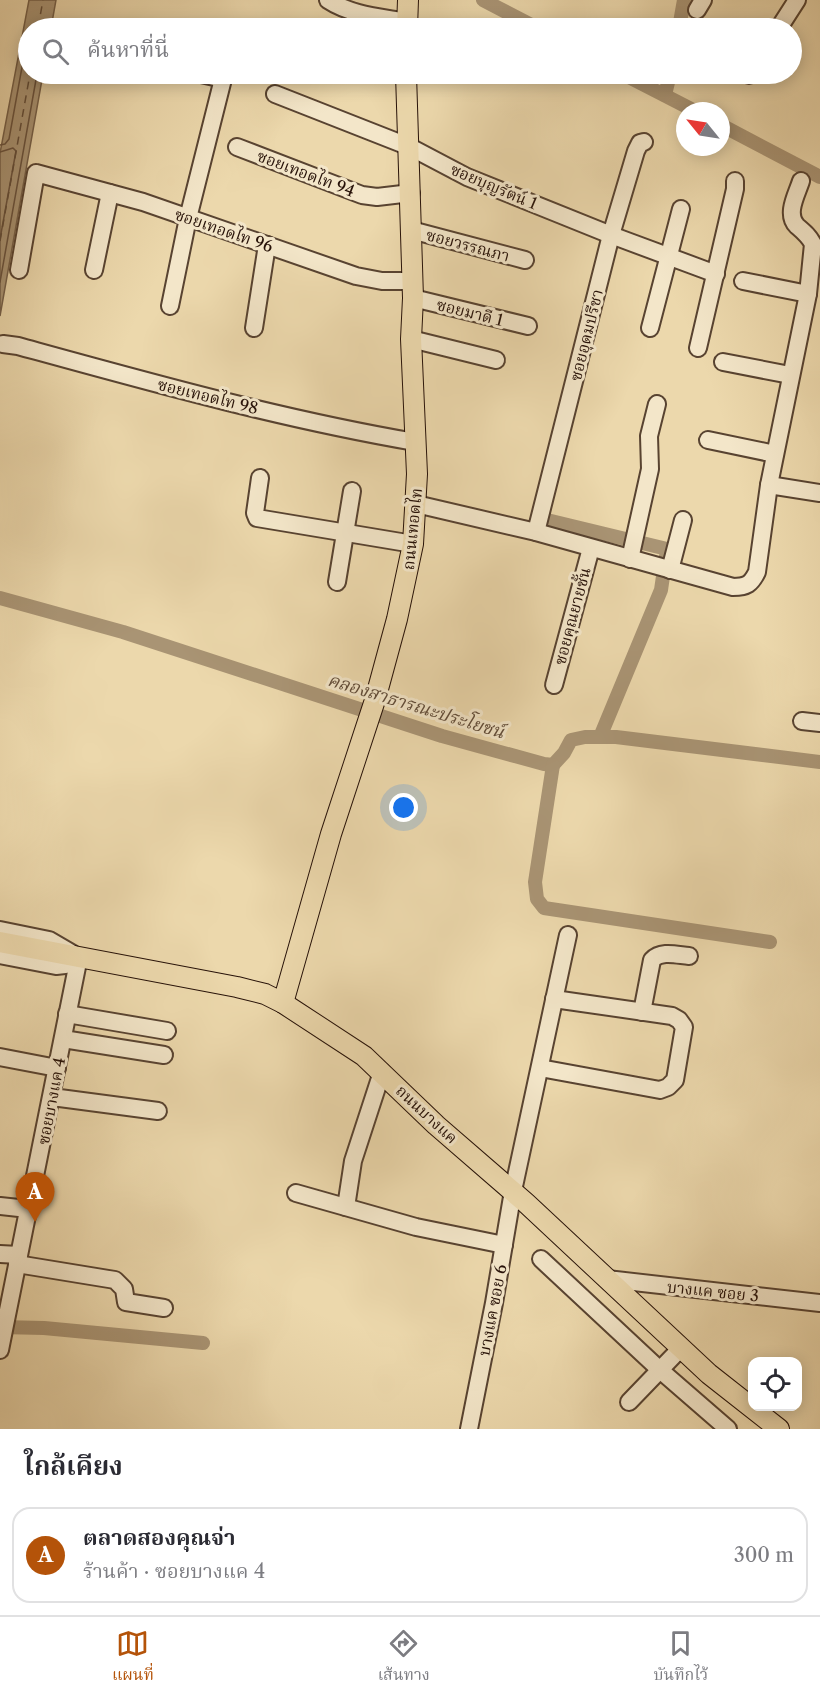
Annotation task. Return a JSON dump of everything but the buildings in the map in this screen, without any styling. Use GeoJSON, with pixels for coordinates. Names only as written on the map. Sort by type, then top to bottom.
{"type":"FeatureCollection","features":[{"type":"Feature","properties":{"kind":"main road"},"geometry":{"type":"LineString","coordinates":[[407,18],[408,0]]}},
{"type":"Feature","properties":{"kind":"main road","name":"ถนนเทอดไท"},"geometry":{"type":"LineString","coordinates":[[283,1003],[331,834],[375,700],[397,620],[413,544],[417,474],[411,339],[410,147],[406,84]]}},
{"type":"Feature","properties":{"kind":"main road","name":"ถนนบางแค"},"geometry":{"type":"LineString","coordinates":[[0,942],[237,987],[265,994],[283,1003],[340,1039],[382,1072],[436,1125],[513,1191],[709,1374],[779,1429]]}},
{"type":"Feature","properties":{"kind":"street"},"geometry":{"type":"LineString","coordinates":[[328,0],[356,18]]}},
{"type":"Feature","properties":{"kind":"street"},"geometry":{"type":"LineString","coordinates":[[785,18],[797,0]]}},
{"type":"Feature","properties":{"kind":"street"},"geometry":{"type":"LineString","coordinates":[[170,306],[188,218],[222,84]]}},
{"type":"Feature","properties":{"kind":"street","name":"ซอยบุญรัตน์ 1"},"geometry":{"type":"LineString","coordinates":[[275,94],[410,147],[467,177],[716,274]]}},
{"type":"Feature","properties":{"kind":"street","name":"ซอยอุดมปรีชา"},"geometry":{"type":"LineString","coordinates":[[536,532],[611,235],[636,151],[640,143],[644,142]]}},
{"type":"Feature","properties":{"kind":"street","name":"ซอยเทอดไท 94"},"geometry":{"type":"LineString","coordinates":[[237,147],[362,195],[411,193]]}},
{"type":"Feature","properties":{"kind":"street","name":"ซอยเทอดไท 96"},"geometry":{"type":"LineString","coordinates":[[19,270],[36,173],[110,193],[188,218],[356,276],[412,290]]}},
{"type":"Feature","properties":{"kind":"street"},"geometry":{"type":"LineString","coordinates":[[698,348],[735,181]]}},
{"type":"Feature","properties":{"kind":"street"},"geometry":{"type":"LineString","coordinates":[[416,504],[536,532],[733,587],[751,584],[757,572],[769,485],[808,294],[813,244],[810,237],[791,218],[801,181]]}},
{"type":"Feature","properties":{"kind":"street"},"geometry":{"type":"LineString","coordinates":[[94,270],[110,193]]}},
{"type":"Feature","properties":{"kind":"street"},"geometry":{"type":"LineString","coordinates":[[650,328],[681,209]]}},
{"type":"Feature","properties":{"kind":"street","name":"ซอยวรรณภา"},"geometry":{"type":"LineString","coordinates":[[411,230],[525,260]]}},
{"type":"Feature","properties":{"kind":"street"},"geometry":{"type":"LineString","coordinates":[[254,328],[267,245]]}},
{"type":"Feature","properties":{"kind":"street"},"geometry":{"type":"LineString","coordinates":[[742,281],[808,294]]}},
{"type":"Feature","properties":{"kind":"street","name":"ซอยมาดี 1"},"geometry":{"type":"LineString","coordinates":[[412,290],[528,326]]}},
{"type":"Feature","properties":{"kind":"street"},"geometry":{"type":"LineString","coordinates":[[411,339],[496,360]]}},
{"type":"Feature","properties":{"kind":"street","name":"ซอยเทอดไท 98"},"geometry":{"type":"LineString","coordinates":[[3,344],[326,425],[415,442]]}},
{"type":"Feature","properties":{"kind":"street"},"geometry":{"type":"LineString","coordinates":[[723,362],[790,375]]}},
{"type":"Feature","properties":{"kind":"street"},"geometry":{"type":"LineString","coordinates":[[630,559],[650,469],[649,436],[657,404]]}},
{"type":"Feature","properties":{"kind":"street"},"geometry":{"type":"LineString","coordinates":[[708,440],[775,454]]}},
{"type":"Feature","properties":{"kind":"street"},"geometry":{"type":"LineString","coordinates":[[260,478],[255,513],[257,518],[413,544]]}},
{"type":"Feature","properties":{"kind":"street"},"geometry":{"type":"LineString","coordinates":[[769,485],[820,493]]}},
{"type":"Feature","properties":{"kind":"street"},"geometry":{"type":"LineString","coordinates":[[337,582],[352,491]]}},
{"type":"Feature","properties":{"kind":"street"},"geometry":{"type":"LineString","coordinates":[[669,570],[682,520]]}},
{"type":"Feature","properties":{"kind":"street","name":"ซอยคุณยายชั้น"},"geometry":{"type":"LineString","coordinates":[[554,685],[591,548]]}},
{"type":"Feature","properties":{"kind":"street"},"geometry":{"type":"LineString","coordinates":[[802,720],[820,723]]}},
{"type":"Feature","properties":{"kind":"street"},"geometry":{"type":"LineString","coordinates":[[0,930],[49,940],[79,957]]}},
{"type":"Feature","properties":{"kind":"street","name":"บางแค ซอย 6"},"geometry":{"type":"LineString","coordinates":[[469,1429],[513,1191],[568,934]]}},
{"type":"Feature","properties":{"kind":"street"},"geometry":{"type":"LineString","coordinates":[[0,955],[56,966],[65,965],[79,957]]}},
{"type":"Feature","properties":{"kind":"street"},"geometry":{"type":"LineString","coordinates":[[642,1012],[652,960],[656,955],[689,956]]}},
{"type":"Feature","properties":{"kind":"street","name":"ซอยบางแค 4"},"geometry":{"type":"LineString","coordinates":[[1,1344],[79,957]]}},
{"type":"Feature","properties":{"kind":"street"},"geometry":{"type":"LineString","coordinates":[[540,1068],[660,1090],[668,1087],[675,1080],[684,1027],[679,1020],[672,1016],[554,999]]}},
{"type":"Feature","properties":{"kind":"street"},"geometry":{"type":"LineString","coordinates":[[68,1014],[167,1031]]}},
{"type":"Feature","properties":{"kind":"street"},"geometry":{"type":"LineString","coordinates":[[63,1039],[164,1055]]}},
{"type":"Feature","properties":{"kind":"street"},"geometry":{"type":"LineString","coordinates":[[0,1057],[57,1068]]}},
{"type":"Feature","properties":{"kind":"street"},"geometry":{"type":"LineString","coordinates":[[346,1207],[355,1152],[382,1072]]}},
{"type":"Feature","properties":{"kind":"street"},"geometry":{"type":"LineString","coordinates":[[52,1097],[158,1111]]}},
{"type":"Feature","properties":{"kind":"street"},"geometry":{"type":"LineString","coordinates":[[296,1193],[416,1227],[504,1245]]}},
{"type":"Feature","properties":{"kind":"street"},"geometry":{"type":"LineString","coordinates":[[0,1206],[28,1209]]}},
{"type":"Feature","properties":{"kind":"street"},"geometry":{"type":"LineString","coordinates":[[0,1254],[115,1280],[124,1289],[126,1302],[164,1308]]}},
{"type":"Feature","properties":{"kind":"street"},"geometry":{"type":"LineString","coordinates":[[541,1258],[660,1370],[728,1429]]}},
{"type":"Feature","properties":{"kind":"street","name":"บางแค ซอย 3"},"geometry":{"type":"LineString","coordinates":[[607,1279],[820,1301]]}},
{"type":"Feature","properties":{"kind":"street"},"geometry":{"type":"LineString","coordinates":[[629,1402],[681,1348]]}},
{"type":"Feature","properties":{"kind":"water"},"geometry":{"type":"Polygon","coordinates":[[[29,0],[56,0],[53,18],[26,18],[29,0]]]}},
{"type":"Feature","properties":{"kind":"water"},"geometry":{"type":"Polygon","coordinates":[[[18,58],[18,84],[41,84],[0,316],[0,153],[18,58]]]}},
{"type":"Feature","properties":{"kind":"waterway"},"geometry":{"type":"LineString","coordinates":[[483,0],[518,18]]}},
{"type":"Feature","properties":{"kind":"waterway"},"geometry":{"type":"LineString","coordinates":[[681,18],[684,0]]}},
{"type":"Feature","properties":{"kind":"waterway"},"geometry":{"type":"LineString","coordinates":[[642,84],[677,102]]}},
{"type":"Feature","properties":{"kind":"waterway"},"geometry":{"type":"LineString","coordinates":[[665,95],[668,84]]}},
{"type":"Feature","properties":{"kind":"waterway"},"geometry":{"type":"LineString","coordinates":[[730,130],[820,177]]}},
{"type":"Feature","properties":{"kind":"waterway"},"geometry":{"type":"LineString","coordinates":[[547,520],[667,549],[661,590],[600,737]]}},
{"type":"Feature","properties":{"kind":"waterway","name":"คลองสาธารณะประโยชน์"},"geometry":{"type":"LineString","coordinates":[[0,598],[123,632],[442,736],[544,764],[553,765],[564,753],[571,740],[585,737],[616,737],[820,762]]}},
{"type":"Feature","properties":{"kind":"waterway"},"geometry":{"type":"LineString","coordinates":[[553,765],[535,882],[537,899],[544,908],[770,942]]}},
{"type":"Feature","properties":{"kind":"waterway"},"geometry":{"type":"LineString","coordinates":[[0,1327],[44,1328],[203,1343]]}},
{"type":"Feature","properties":{"kind":"ferry route"},"geometry":{"type":"LineString","coordinates":[[40,18],[43,0]]}},
{"type":"Feature","properties":{"kind":"ferry route"},"geometry":{"type":"LineString","coordinates":[[0,241],[28,84]]}},
{"type":"Feature","properties":{"kind":"place","name":"ตลาดสองคุณจ่า"},"geometry":{"type":"Point","coordinates":[35,1222]}}]}
